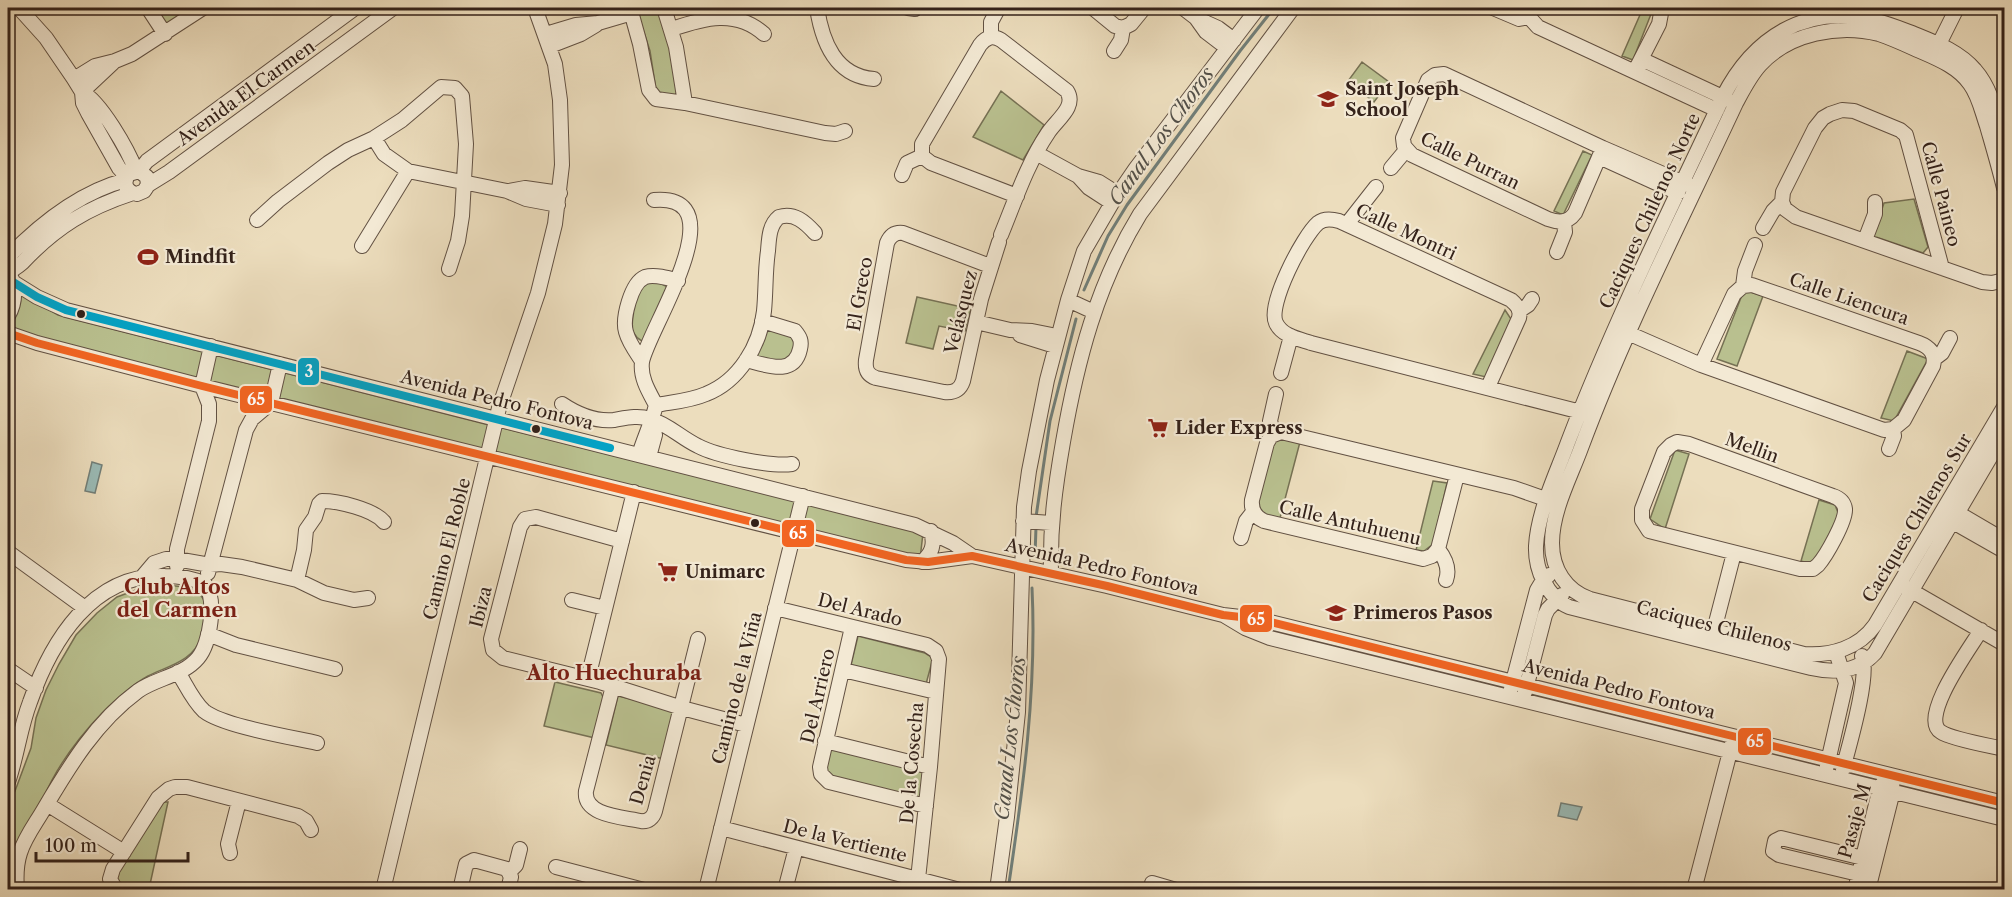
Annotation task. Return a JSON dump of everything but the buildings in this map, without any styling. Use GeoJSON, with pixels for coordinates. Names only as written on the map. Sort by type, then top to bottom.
{"type":"FeatureCollection","features":[{"type":"Feature","properties":{"kind":"street"},"geometry":{"type":"LineString","coordinates":[[19,8],[51,45],[82,92],[99,107],[131,159],[132,175],[127,188],[133,193]]}},
{"type":"Feature","properties":{"kind":"street"},"geometry":{"type":"LineString","coordinates":[[148,8],[165,34]]}},
{"type":"Feature","properties":{"kind":"street"},"geometry":{"type":"LineString","coordinates":[[74,79],[95,66],[132,54],[203,8]]}},
{"type":"Feature","properties":{"kind":"street","name":"Avenida El Carmen"},"geometry":{"type":"LineString","coordinates":[[8,257],[38,228],[66,208],[132,175],[147,161],[355,8]]}},
{"type":"Feature","properties":{"kind":"street","name":"Avenida El Carmen"},"geometry":{"type":"LineString","coordinates":[[148,185],[393,8]]}},
{"type":"Feature","properties":{"kind":"street","name":"Camino El Roble"},"geometry":{"type":"LineString","coordinates":[[383,890],[497,419],[538,293],[559,199],[562,116],[557,74],[548,40],[535,8]]}},
{"type":"Feature","properties":{"kind":"street"},"geometry":{"type":"LineString","coordinates":[[664,8],[672,29],[685,103]]}},
{"type":"Feature","properties":{"kind":"street"},"geometry":{"type":"LineString","coordinates":[[817,8],[821,32],[834,57],[843,68],[854,74],[874,79]]}},
{"type":"Feature","properties":{"kind":"street"},"geometry":{"type":"LineString","coordinates":[[1093,8],[1115,26],[1123,28],[1131,24],[1144,8]]}},
{"type":"Feature","properties":{"kind":"street"},"geometry":{"type":"LineString","coordinates":[[1183,8],[1196,18],[1206,32],[1230,44]]}},
{"type":"Feature","properties":{"kind":"street"},"geometry":{"type":"LineString","coordinates":[[1051,573],[1037,522],[1029,471],[1056,341],[1084,251],[1115,198],[1258,8]]}},
{"type":"Feature","properties":{"kind":"street"},"geometry":{"type":"LineString","coordinates":[[997,890],[1017,712],[1022,567],[1037,522],[1055,486],[1068,414],[1094,312],[1118,252],[1140,214],[1293,8]]}},
{"type":"Feature","properties":{"kind":"street"},"geometry":{"type":"LineString","coordinates":[[1493,8],[1519,18],[1528,12],[1538,27],[1638,66],[1720,104],[1736,103]]}},
{"type":"Feature","properties":{"kind":"street"},"geometry":{"type":"LineString","coordinates":[[1638,66],[1659,24],[1662,8]]}},
{"type":"Feature","properties":{"kind":"street"},"geometry":{"type":"LineString","coordinates":[[1936,50],[1956,8]]}},
{"type":"Feature","properties":{"kind":"street"},"geometry":{"type":"LineString","coordinates":[[922,156],[922,144],[980,45],[991,37],[991,22],[999,9]]}},
{"type":"Feature","properties":{"kind":"street"},"geometry":{"type":"LineString","coordinates":[[548,40],[581,34],[598,23],[631,10],[650,94],[660,100],[685,103],[825,133],[845,132]]}},
{"type":"Feature","properties":{"kind":"street"},"geometry":{"type":"LineString","coordinates":[[672,29],[707,19],[725,17],[747,22],[764,34]]}},
{"type":"Feature","properties":{"kind":"street","name":"Caciques Chilenos Norte"},"geometry":{"type":"LineString","coordinates":[[1557,600],[1543,580],[1538,562],[1536,547],[1538,528],[1554,502],[1587,413],[1622,331],[1686,188],[1720,104],[1739,70],[1764,42],[1808,21],[1885,23],[1936,50]]}},
{"type":"Feature","properties":{"kind":"street","name":"Caciques Chilenos Norte"},"geometry":{"type":"LineString","coordinates":[[1686,188],[1756,69],[1777,51],[1800,39],[1846,23]]}},
{"type":"Feature","properties":{"kind":"street"},"geometry":{"type":"LineString","coordinates":[[1114,51],[1123,28]]}},
{"type":"Feature","properties":{"kind":"street","name":"Velásquez"},"geometry":{"type":"LineString","coordinates":[[956,390],[962,384],[990,266],[1000,238],[1036,153],[1050,130],[1068,109],[1071,101],[1064,88],[1001,40],[991,37]]}},
{"type":"Feature","properties":{"kind":"street"},"geometry":{"type":"LineString","coordinates":[[1936,50],[1962,58],[1982,78],[1992,101],[2004,142]]}},
{"type":"Feature","properties":{"kind":"street"},"geometry":{"type":"LineString","coordinates":[[1936,50],[1975,91],[2004,188]]}},
{"type":"Feature","properties":{"kind":"street"},"geometry":{"type":"LineString","coordinates":[[82,92],[115,61]]}},
{"type":"Feature","properties":{"kind":"street","name":"Calle Purran"},"geometry":{"type":"LineString","coordinates":[[1564,222],[1548,219],[1415,157],[1406,150],[1403,142],[1404,134],[1428,80],[1440,74],[1449,76],[1601,152],[1686,188]]}},
{"type":"Feature","properties":{"kind":"street"},"geometry":{"type":"LineString","coordinates":[[257,220],[328,163],[402,120],[441,87],[455,88],[462,96],[466,151],[458,241],[448,268]]}},
{"type":"Feature","properties":{"kind":"street","name":"Calle Paineo"},"geometry":{"type":"LineString","coordinates":[[1942,268],[1907,138],[1900,130],[1860,112],[1848,110],[1835,112],[1823,118],[1818,123],[1783,192],[1782,202],[1785,209],[1796,217],[1982,282],[1992,283],[2004,280]]}},
{"type":"Feature","properties":{"kind":"street"},"geometry":{"type":"LineString","coordinates":[[374,138],[384,154],[408,171],[507,191],[526,199],[559,199]]}},
{"type":"Feature","properties":{"kind":"street"},"geometry":{"type":"LineString","coordinates":[[1391,168],[1406,150]]}},
{"type":"Feature","properties":{"kind":"street"},"geometry":{"type":"LineString","coordinates":[[1557,252],[1565,232],[1564,222],[1575,213],[1601,152]]}},
{"type":"Feature","properties":{"kind":"street"},"geometry":{"type":"LineString","coordinates":[[1036,153],[1078,176],[1089,188],[1115,198]]}},
{"type":"Feature","properties":{"kind":"street"},"geometry":{"type":"LineString","coordinates":[[902,175],[908,163],[922,156]]}},
{"type":"Feature","properties":{"kind":"street"},"geometry":{"type":"LineString","coordinates":[[922,156],[931,163],[1017,196]]}},
{"type":"Feature","properties":{"kind":"street"},"geometry":{"type":"LineString","coordinates":[[362,246],[408,171]]}},
{"type":"Feature","properties":{"kind":"street"},"geometry":{"type":"LineString","coordinates":[[8,316],[13,307],[15,294],[10,276],[35,249],[72,220],[107,202],[144,191],[148,185],[147,177],[132,175]]}},
{"type":"Feature","properties":{"kind":"street"},"geometry":{"type":"LineString","coordinates":[[1347,224],[1376,187]]}},
{"type":"Feature","properties":{"kind":"street"},"geometry":{"type":"LineString","coordinates":[[644,456],[655,435],[652,419],[656,405],[643,379],[642,361],[678,281],[689,233],[689,218],[685,209],[676,202],[654,200]]}},
{"type":"Feature","properties":{"kind":"street","name":"Calle Paineo"},"geometry":{"type":"LineString","coordinates":[[1763,228],[1773,211],[1782,202]]}},
{"type":"Feature","properties":{"kind":"street"},"geometry":{"type":"LineString","coordinates":[[1865,240],[1875,214],[1875,202]]}},
{"type":"Feature","properties":{"kind":"street"},"geometry":{"type":"LineString","coordinates":[[656,405],[698,397],[715,390],[732,377],[746,360],[762,321],[765,270],[774,222],[783,216],[791,216],[801,220],[815,232]]}},
{"type":"Feature","properties":{"kind":"street","name":"Calle Montri"},"geometry":{"type":"LineString","coordinates":[[1291,336],[1280,330],[1274,316],[1275,306],[1287,274],[1317,224],[1330,219],[1347,224],[1511,300],[1519,310]]}},
{"type":"Feature","properties":{"kind":"street","name":"El Greco"},"geometry":{"type":"LineString","coordinates":[[956,390],[945,392],[876,378],[867,370],[866,360],[887,243],[895,234],[903,233],[990,266]]}},
{"type":"Feature","properties":{"kind":"street"},"geometry":{"type":"LineString","coordinates":[[1701,365],[1734,294],[1743,286],[1744,270],[1755,245]]}},
{"type":"Feature","properties":{"kind":"street","name":"Avenida Pedro Fontova"},"geometry":{"type":"LineString","coordinates":[[10,276],[46,302],[66,310],[894,519],[931,531],[972,556]]}},
{"type":"Feature","properties":{"kind":"street"},"geometry":{"type":"LineString","coordinates":[[642,361],[625,330],[630,299],[637,284],[644,278],[655,276],[678,281]]}},
{"type":"Feature","properties":{"kind":"street","name":"Calle Liencura"},"geometry":{"type":"LineString","coordinates":[[1743,286],[1757,286],[1919,343],[1929,348],[1934,359]]}},
{"type":"Feature","properties":{"kind":"street"},"geometry":{"type":"LineString","coordinates":[[1488,387],[1519,318],[1519,310],[1525,308],[1532,299]]}},
{"type":"Feature","properties":{"kind":"street"},"geometry":{"type":"LineString","coordinates":[[1068,300],[1094,312]]}},
{"type":"Feature","properties":{"kind":"street"},"geometry":{"type":"LineString","coordinates":[[746,360],[781,368],[793,363],[799,354],[802,344],[795,331],[762,321]]}},
{"type":"Feature","properties":{"kind":"street"},"geometry":{"type":"LineString","coordinates":[[976,322],[1010,330],[1038,342],[1056,341]]}},
{"type":"Feature","properties":{"kind":"street"},"geometry":{"type":"LineString","coordinates":[[1622,331],[1701,365],[1879,429],[1893,429],[1904,420],[1933,366],[1934,359],[1942,353],[1950,338]]}},
{"type":"Feature","properties":{"kind":"street","name":"Avenida Pedro Fontova"},"geometry":{"type":"LineString","coordinates":[[8,333],[37,343],[202,386],[906,560],[922,562],[972,556],[1051,573],[1223,615],[1258,619],[2004,803]]}},
{"type":"Feature","properties":{"kind":"street"},"geometry":{"type":"LineString","coordinates":[[1281,374],[1291,336],[1587,413]]}},
{"type":"Feature","properties":{"kind":"street"},"geometry":{"type":"LineString","coordinates":[[178,577],[176,559],[209,421],[209,404],[202,386],[211,346]]}},
{"type":"Feature","properties":{"kind":"street"},"geometry":{"type":"LineString","coordinates":[[16,890],[20,854],[79,752],[103,722],[144,687],[191,665],[200,656],[208,634],[211,600],[205,584],[246,430],[256,415],[271,403],[280,364]]}},
{"type":"Feature","properties":{"kind":"street","name":"Calle Antuhuenu"},"geometry":{"type":"LineString","coordinates":[[1276,394],[1270,421],[1274,434],[1267,443],[1252,500],[1253,512],[1264,521],[1418,558],[1428,558],[1438,549],[1456,475]]}},
{"type":"Feature","properties":{"kind":"street"},"geometry":{"type":"LineString","coordinates":[[562,404],[579,414],[596,420],[637,417],[652,419],[706,450],[771,465],[792,464]]}},
{"type":"Feature","properties":{"kind":"street","name":"Caciques Chilenos Sur"},"geometry":{"type":"LineString","coordinates":[[1836,652],[1856,644],[1871,631],[2004,407]]}},
{"type":"Feature","properties":{"kind":"street"},"geometry":{"type":"LineString","coordinates":[[1889,449],[1894,436],[1893,429]]}},
{"type":"Feature","properties":{"kind":"street"},"geometry":{"type":"LineString","coordinates":[[1274,434],[1285,432],[1514,489],[1554,502]]}},
{"type":"Feature","properties":{"kind":"street","name":"Caciques Chilenos Sur"},"geometry":{"type":"LineString","coordinates":[[1864,663],[1875,653],[1913,591],[2004,434]]}},
{"type":"Feature","properties":{"kind":"street","name":"Mellin"},"geometry":{"type":"LineString","coordinates":[[1681,442],[1689,444],[1833,496],[1845,506],[1844,518],[1838,531],[1822,560],[1813,569],[1800,569],[1734,553],[1653,532],[1643,524],[1642,509],[1662,456],[1671,445],[1681,442]]}},
{"type":"Feature","properties":{"kind":"street"},"geometry":{"type":"LineString","coordinates":[[588,678],[634,492]]}},
{"type":"Feature","properties":{"kind":"street","name":"Camino de la Viña"},"geometry":{"type":"LineString","coordinates":[[706,890],[803,496]]}},
{"type":"Feature","properties":{"kind":"street"},"geometry":{"type":"LineString","coordinates":[[297,579],[306,530],[322,501],[368,510],[378,515],[384,522]]}},
{"type":"Feature","properties":{"kind":"street","name":"Caciques Chilenos Norte"},"geometry":{"type":"LineString","coordinates":[[1554,502],[1552,551],[1556,570]]}},
{"type":"Feature","properties":{"kind":"street","name":"Calle Antuhuenu"},"geometry":{"type":"LineString","coordinates":[[1241,538],[1246,521],[1253,512]]}},
{"type":"Feature","properties":{"kind":"street"},"geometry":{"type":"LineString","coordinates":[[1940,515],[1955,517],[2004,540]]}},
{"type":"Feature","properties":{"kind":"street","name":"Ibiza"},"geometry":{"type":"LineString","coordinates":[[622,541],[536,517],[525,519],[520,527],[494,628],[492,647],[499,656],[588,678],[682,708],[746,725]]}},
{"type":"Feature","properties":{"kind":"street"},"geometry":{"type":"LineString","coordinates":[[1955,517],[2004,551]]}},
{"type":"Feature","properties":{"kind":"street"},"geometry":{"type":"LineString","coordinates":[[922,562],[931,552],[933,538],[931,531]]}},
{"type":"Feature","properties":{"kind":"street","name":"Calle Antuhuenu"},"geometry":{"type":"LineString","coordinates":[[1438,549],[1446,566],[1448,574],[1446,580]]}},
{"type":"Feature","properties":{"kind":"street"},"geometry":{"type":"LineString","coordinates":[[8,552],[85,608]]}},
{"type":"Feature","properties":{"kind":"street"},"geometry":{"type":"LineString","coordinates":[[1712,637],[1734,553]]}},
{"type":"Feature","properties":{"kind":"street"},"geometry":{"type":"LineString","coordinates":[[143,576],[154,563],[176,559],[210,565],[242,567],[297,579],[324,593],[354,600],[368,598]]}},
{"type":"Feature","properties":{"kind":"street"},"geometry":{"type":"LineString","coordinates":[[1509,697],[1533,600],[1543,580],[1556,570]]}},
{"type":"Feature","properties":{"kind":"street","name":"Caciques Chilenos"},"geometry":{"type":"LineString","coordinates":[[1556,570],[1571,588],[1590,599],[1822,671],[1843,670],[1864,663]]}},
{"type":"Feature","properties":{"kind":"street"},"geometry":{"type":"LineString","coordinates":[[8,782],[24,721],[36,688],[61,638],[85,608],[121,583],[143,576],[178,577],[205,584]]}},
{"type":"Feature","properties":{"kind":"street"},"geometry":{"type":"LineString","coordinates":[[1900,583],[2004,644]]}},
{"type":"Feature","properties":{"kind":"street"},"geometry":{"type":"LineString","coordinates":[[1523,700],[1545,615],[1548,609],[1571,588]]}},
{"type":"Feature","properties":{"kind":"street"},"geometry":{"type":"LineString","coordinates":[[572,600],[605,608]]}},
{"type":"Feature","properties":{"kind":"street","name":"Caciques Chilenos"},"geometry":{"type":"LineString","coordinates":[[1557,600],[1575,610],[1712,637],[1804,654],[1836,652]]}},
{"type":"Feature","properties":{"kind":"street","name":"Del Arado"},"geometry":{"type":"LineString","coordinates":[[775,608],[927,645],[936,651]]}},
{"type":"Feature","properties":{"kind":"street","name":"Avenida Pedro Fontova"},"geometry":{"type":"LineString","coordinates":[[1223,615],[1245,628],[1270,638],[2004,819]]}},
{"type":"Feature","properties":{"kind":"street","name":"Del Arriero"},"geometry":{"type":"LineString","coordinates":[[852,627],[825,741],[820,774],[830,782],[926,806]]}},
{"type":"Feature","properties":{"kind":"street"},"geometry":{"type":"LineString","coordinates":[[1981,630],[1940,698],[1935,712],[1935,724],[1942,733],[2004,749]]}},
{"type":"Feature","properties":{"kind":"street"},"geometry":{"type":"LineString","coordinates":[[208,634],[236,645],[335,669]]}},
{"type":"Feature","properties":{"kind":"street"},"geometry":{"type":"LineString","coordinates":[[682,708],[698,639]]}},
{"type":"Feature","properties":{"kind":"street"},"geometry":{"type":"LineString","coordinates":[[1841,778],[1863,680],[1864,663],[1856,644]]}},
{"type":"Feature","properties":{"kind":"street","name":"De la Cosecha"},"geometry":{"type":"LineString","coordinates":[[918,879],[939,659],[936,651]]}},
{"type":"Feature","properties":{"kind":"street"},"geometry":{"type":"LineString","coordinates":[[1825,774],[1846,683],[1836,652]]}},
{"type":"Feature","properties":{"kind":"street"},"geometry":{"type":"LineString","coordinates":[[8,669],[36,688]]}},
{"type":"Feature","properties":{"kind":"street"},"geometry":{"type":"LineString","coordinates":[[843,670],[936,692]]}},
{"type":"Feature","properties":{"kind":"street"},"geometry":{"type":"LineString","coordinates":[[178,672],[198,704],[211,715],[227,722],[317,743]]}},
{"type":"Feature","properties":{"kind":"street","name":"Denia"},"geometry":{"type":"LineString","coordinates":[[613,686],[586,796],[588,804],[598,811],[641,821],[652,818],[682,708]]}},
{"type":"Feature","properties":{"kind":"street"},"geometry":{"type":"LineString","coordinates":[[1694,890],[1734,736]]}},
{"type":"Feature","properties":{"kind":"street"},"geometry":{"type":"LineString","coordinates":[[825,741],[930,767]]}},
{"type":"Feature","properties":{"kind":"street","name":"Pasaje M"},"geometry":{"type":"LineString","coordinates":[[1855,890],[1866,880],[1890,774]]}},
{"type":"Feature","properties":{"kind":"street"},"geometry":{"type":"LineString","coordinates":[[116,890],[111,883],[110,875],[158,798],[175,787],[187,787],[302,818],[311,830]]}},
{"type":"Feature","properties":{"kind":"street","name":"Pasaje M"},"geometry":{"type":"LineString","coordinates":[[1866,880],[1863,858],[1886,789]]}},
{"type":"Feature","properties":{"kind":"street"},"geometry":{"type":"LineString","coordinates":[[230,854],[228,844],[239,801]]}},
{"type":"Feature","properties":{"kind":"street"},"geometry":{"type":"LineString","coordinates":[[47,804],[124,852]]}},
{"type":"Feature","properties":{"kind":"street","name":"De la Vertiente"},"geometry":{"type":"LineString","coordinates":[[721,828],[960,890]]}},
{"type":"Feature","properties":{"kind":"street"},"geometry":{"type":"LineString","coordinates":[[1863,858],[1783,839],[1778,839],[1773,844],[1773,851],[1779,855],[1866,880]]}},
{"type":"Feature","properties":{"kind":"street"},"geometry":{"type":"LineString","coordinates":[[785,890],[796,848]]}},
{"type":"Feature","properties":{"kind":"street"},"geometry":{"type":"LineString","coordinates":[[509,872],[516,865],[520,849]]}},
{"type":"Feature","properties":{"kind":"street"},"geometry":{"type":"LineString","coordinates":[[460,890],[465,866],[471,861],[505,868],[511,877],[508,890]]}},
{"type":"Feature","properties":{"kind":"street"},"geometry":{"type":"LineString","coordinates":[[556,867],[644,890]]}},
{"type":"Feature","properties":{"kind":"street"},"geometry":{"type":"LineString","coordinates":[[1152,883],[1176,890]]}},
{"type":"Feature","properties":{"kind":"green space"},"geometry":{"type":"Polygon","coordinates":[[[154,8],[195,8],[169,24],[154,8]]]}},
{"type":"Feature","properties":{"kind":"green space"},"geometry":{"type":"Polygon","coordinates":[[[636,8],[657,8],[665,25],[681,98],[657,96],[650,51],[636,8]]]}},
{"type":"Feature","properties":{"kind":"green space"},"geometry":{"type":"Polygon","coordinates":[[[1643,8],[1653,9],[1633,60],[1622,56],[1643,8]]]}},
{"type":"Feature","properties":{"kind":"green space"},"geometry":{"type":"Polygon","coordinates":[[[1362,62],[1389,82],[1374,102],[1348,81],[1362,62]]]}},
{"type":"Feature","properties":{"kind":"green space"},"geometry":{"type":"Polygon","coordinates":[[[1001,91],[1044,125],[1023,160],[973,137],[1001,91]]]}},
{"type":"Feature","properties":{"kind":"green space"},"geometry":{"type":"Polygon","coordinates":[[[1583,151],[1592,155],[1563,215],[1554,211],[1583,151]]]}},
{"type":"Feature","properties":{"kind":"green space"},"geometry":{"type":"Polygon","coordinates":[[[1914,199],[1928,247],[1923,253],[1873,236],[1884,203],[1914,199]]]}},
{"type":"Feature","properties":{"kind":"green space"},"geometry":{"type":"Polygon","coordinates":[[[648,283],[659,283],[668,287],[642,341],[633,332],[631,312],[638,293],[648,283]]]}},
{"type":"Feature","properties":{"kind":"green space"},"geometry":{"type":"Polygon","coordinates":[[[1744,290],[1763,296],[1737,366],[1717,359],[1744,290]]]}},
{"type":"Feature","properties":{"kind":"green space"},"geometry":{"type":"Polygon","coordinates":[[[18,291],[58,315],[489,425],[483,452],[8,332],[8,322],[18,291]]]}},
{"type":"Feature","properties":{"kind":"green space"},"geometry":{"type":"Polygon","coordinates":[[[917,297],[971,309],[965,331],[939,326],[933,349],[906,343],[917,297]]]}},
{"type":"Feature","properties":{"kind":"green space"},"geometry":{"type":"Polygon","coordinates":[[[1505,310],[1511,319],[1486,377],[1473,374],[1505,310]]]}},
{"type":"Feature","properties":{"kind":"green space"},"geometry":{"type":"Polygon","coordinates":[[[767,328],[793,338],[794,347],[787,363],[757,359],[756,355],[767,328]]]}},
{"type":"Feature","properties":{"kind":"green space"},"geometry":{"type":"Polygon","coordinates":[[[1907,351],[1928,359],[1894,421],[1881,418],[1907,351]]]}},
{"type":"Feature","properties":{"kind":"green space"},"geometry":{"type":"Polygon","coordinates":[[[499,427],[923,533],[920,559],[493,455],[499,427]]]}},
{"type":"Feature","properties":{"kind":"green space"},"geometry":{"type":"Polygon","coordinates":[[[1282,438],[1300,442],[1280,518],[1263,515],[1257,501],[1273,441],[1282,438]]]}},
{"type":"Feature","properties":{"kind":"green space"},"geometry":{"type":"Polygon","coordinates":[[[1675,450],[1689,454],[1665,529],[1650,519],[1675,450]]]}},
{"type":"Feature","properties":{"kind":"green space"},"geometry":{"type":"Polygon","coordinates":[[[1433,481],[1447,483],[1433,544],[1424,551],[1416,550],[1433,481]]]}},
{"type":"Feature","properties":{"kind":"green space"},"geometry":{"type":"Polygon","coordinates":[[[1819,500],[1835,505],[1839,515],[1816,560],[1811,564],[1801,561],[1819,500]]]}},
{"type":"Feature","properties":{"kind":"green space"},"geometry":{"type":"Polygon","coordinates":[[[165,585],[193,589],[204,600],[206,619],[198,645],[186,657],[148,676],[124,693],[102,713],[76,743],[48,787],[11,890],[8,889],[8,806],[31,748],[36,718],[46,690],[59,664],[76,635],[97,613],[117,597],[144,587],[165,585]]]}},
{"type":"Feature","properties":{"kind":"green space"},"geometry":{"type":"Polygon","coordinates":[[[858,636],[925,653],[933,658],[926,684],[851,665],[858,636]]]}},
{"type":"Feature","properties":{"kind":"green space"},"geometry":{"type":"Polygon","coordinates":[[[555,682],[601,693],[604,699],[595,738],[544,726],[555,682]]]}},
{"type":"Feature","properties":{"kind":"green space"},"geometry":{"type":"Polygon","coordinates":[[[618,696],[677,710],[664,759],[606,745],[618,696]]]}},
{"type":"Feature","properties":{"kind":"green space"},"geometry":{"type":"Polygon","coordinates":[[[828,746],[924,770],[921,800],[830,778],[825,774],[828,746]]]}},
{"type":"Feature","properties":{"kind":"green space"},"geometry":{"type":"Polygon","coordinates":[[[163,802],[168,802],[149,889],[122,889],[118,886],[117,874],[163,802]]]}},
{"type":"Feature","properties":{"kind":"water"},"geometry":{"type":"Polygon","coordinates":[[[92,462],[102,465],[95,493],[85,491],[92,462]]]}},
{"type":"Feature","properties":{"kind":"water"},"geometry":{"type":"Polygon","coordinates":[[[1561,803],[1582,807],[1577,820],[1558,816],[1561,803]]]}},
{"type":"Feature","properties":{"kind":"waterway","name":"Canal Los Choros"},"geometry":{"type":"LineString","coordinates":[[1084,290],[1108,236],[1127,205],[1274,8]]}},
{"type":"Feature","properties":{"kind":"waterway","name":"Canal Los Choros"},"geometry":{"type":"LineString","coordinates":[[1036,517],[1050,421],[1076,319]]}},
{"type":"Feature","properties":{"kind":"waterway","name":"Canal Los Choros"},"geometry":{"type":"LineString","coordinates":[[1035,556],[1036,527]]}},
{"type":"Feature","properties":{"kind":"waterway","name":"Canal Los Choros"},"geometry":{"type":"LineString","coordinates":[[1008,890],[1024,777],[1031,702],[1032,588]]}},
{"type":"Feature","properties":{"kind":"transit line","name":"3"},"geometry":{"type":"LineString","coordinates":[[13,282],[37,297],[66,310],[610,448]]}},
{"type":"Feature","properties":{"kind":"transit line","name":"65"},"geometry":{"type":"LineString","coordinates":[[8,333],[37,343],[202,386],[906,560],[928,562],[972,556],[1223,615],[1258,619],[2004,803]]}},
{"type":"Feature","properties":{"kind":"place","name":"Saint Joseph School"},"geometry":{"type":"Point","coordinates":[1328,99]}},
{"type":"Feature","properties":{"kind":"place","name":"Mindfit"},"geometry":{"type":"Point","coordinates":[148,257]}},
{"type":"Feature","properties":{"kind":"place","name":"Lider Express"},"geometry":{"type":"Point","coordinates":[1158,428]}},
{"type":"Feature","properties":{"kind":"place","name":"Unimarc"},"geometry":{"type":"Point","coordinates":[668,572]}},
{"type":"Feature","properties":{"kind":"place","name":"Primeros Pasos"},"geometry":{"type":"Point","coordinates":[1336,613]}},
{"type":"Feature","properties":{"kind":"district","name":"Club Altos del Carmen"},"geometry":{"type":"Point","coordinates":[177,598]}},
{"type":"Feature","properties":{"kind":"district","name":"Alto Huechuraba"},"geometry":{"type":"Point","coordinates":[614,673]}}]}
